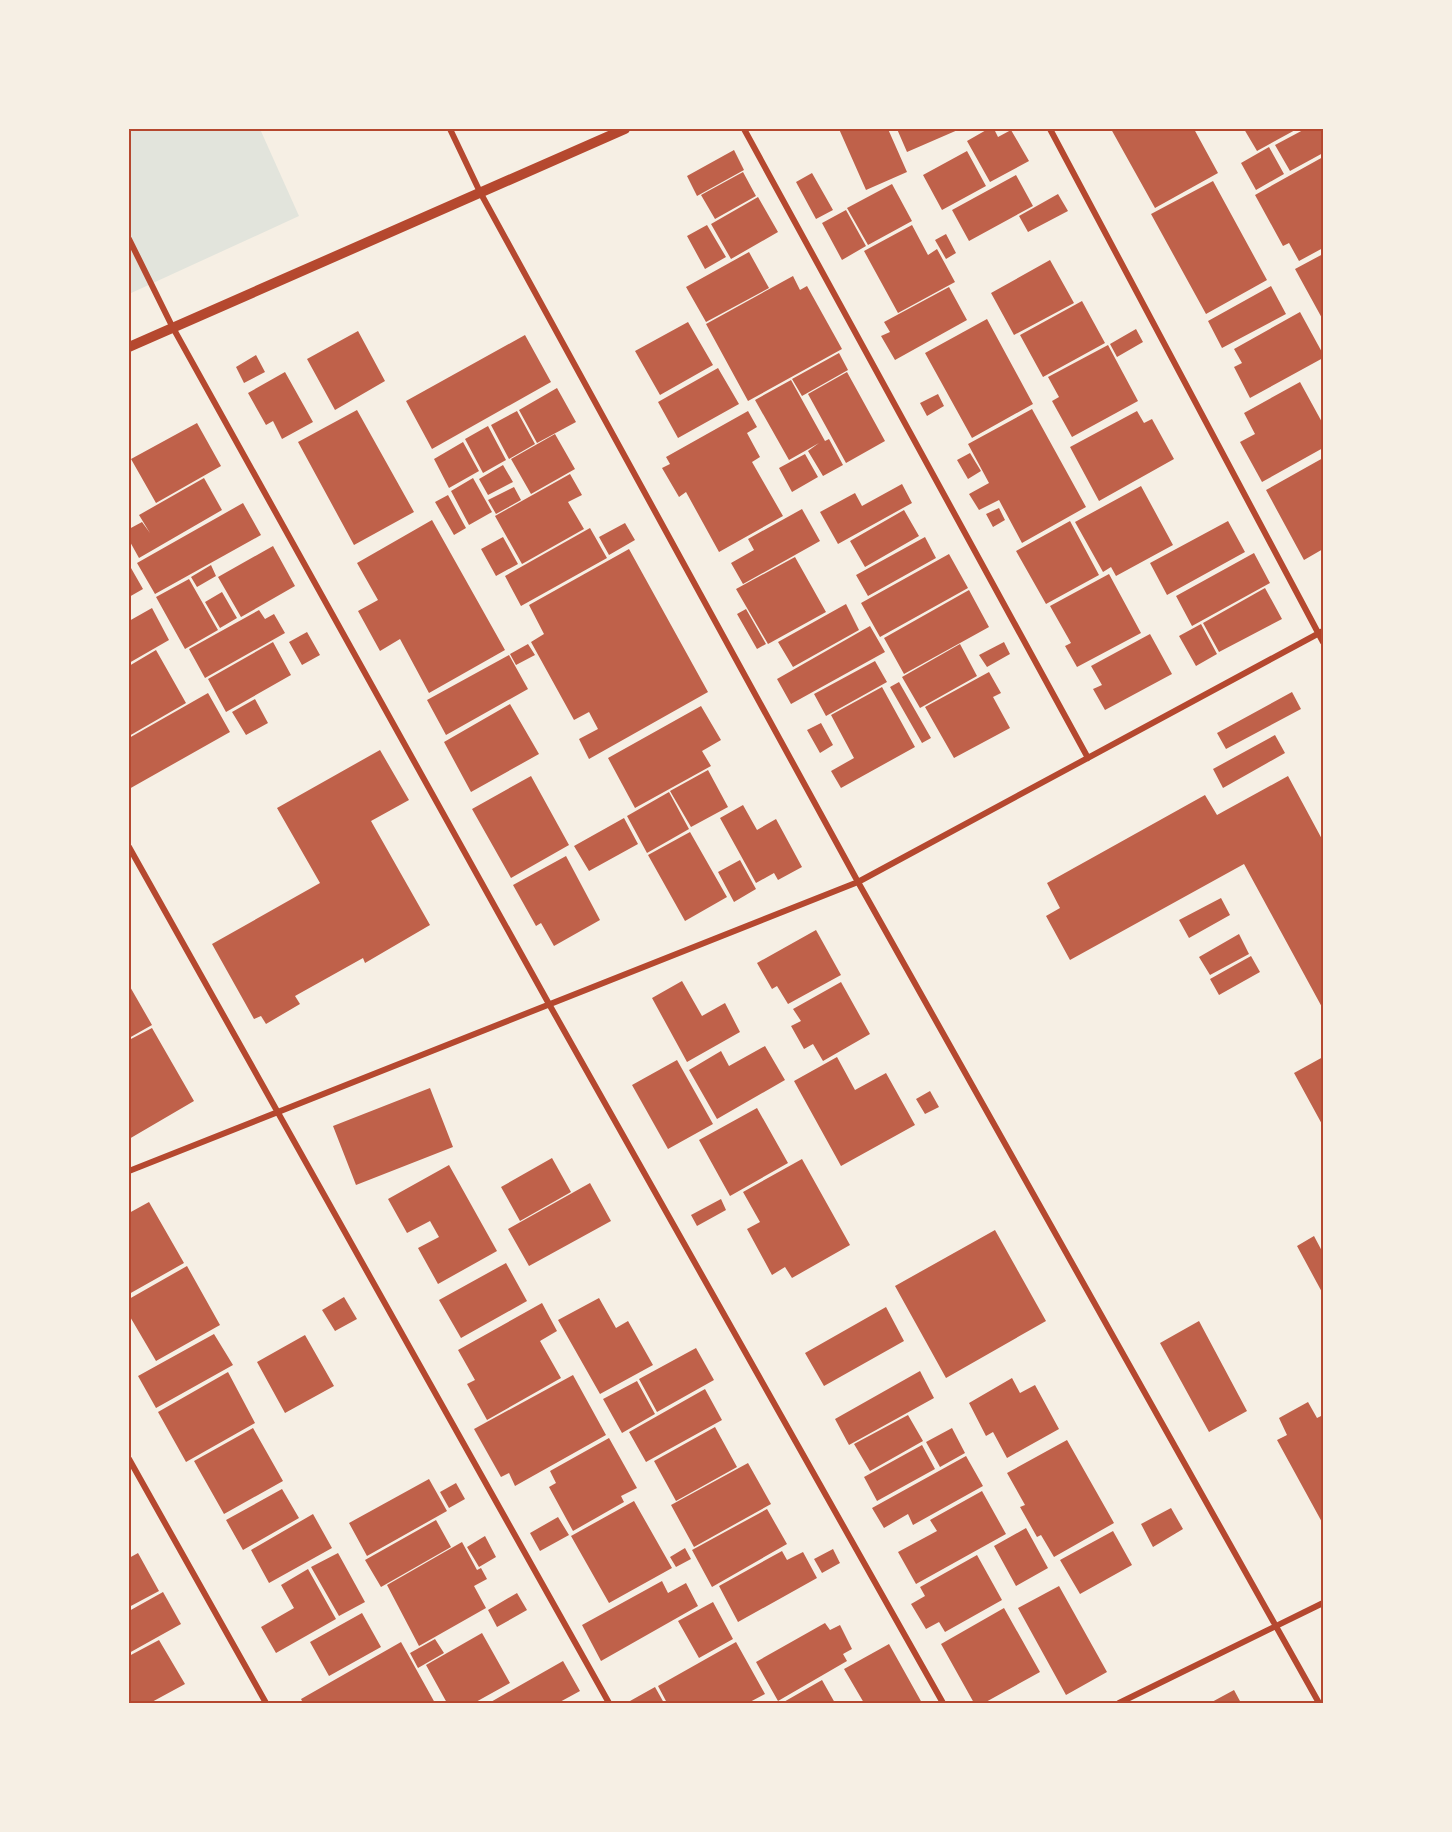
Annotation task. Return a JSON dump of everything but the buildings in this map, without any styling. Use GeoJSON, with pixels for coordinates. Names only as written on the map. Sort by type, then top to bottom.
{"type":"FeatureCollection","features":[{"type":"Feature","properties":{"kind":"street"},"geometry":{"type":"LineString","coordinates":[[450,129],[480,192],[858,882],[1318,1703]]}},
{"type":"Feature","properties":{"kind":"street"},"geometry":{"type":"LineString","coordinates":[[129,347],[172,326],[626,129]]}},
{"type":"Feature","properties":{"kind":"street"},"geometry":{"type":"LineString","coordinates":[[744,129],[1088,758]]}},
{"type":"Feature","properties":{"kind":"street"},"geometry":{"type":"LineString","coordinates":[[1050,129],[1321,632],[1323,642]]}},
{"type":"Feature","properties":{"kind":"street"},"geometry":{"type":"LineString","coordinates":[[129,239],[172,326],[549,1004],[943,1703]]}},
{"type":"Feature","properties":{"kind":"street"},"geometry":{"type":"LineString","coordinates":[[129,1171],[858,882],[1321,632]]}},
{"type":"Feature","properties":{"kind":"street"},"geometry":{"type":"LineString","coordinates":[[129,847],[609,1703]]}},
{"type":"Feature","properties":{"kind":"street"},"geometry":{"type":"LineString","coordinates":[[129,1459],[266,1703]]}},
{"type":"Feature","properties":{"kind":"street"},"geometry":{"type":"LineString","coordinates":[[1119,1703],[1323,1603]]}},
{"type":"Feature","properties":{"kind":"shaded area"},"geometry":{"type":"Polygon","coordinates":[[[129,129],[260,129],[299,216],[129,294],[129,129]]]}}]}
